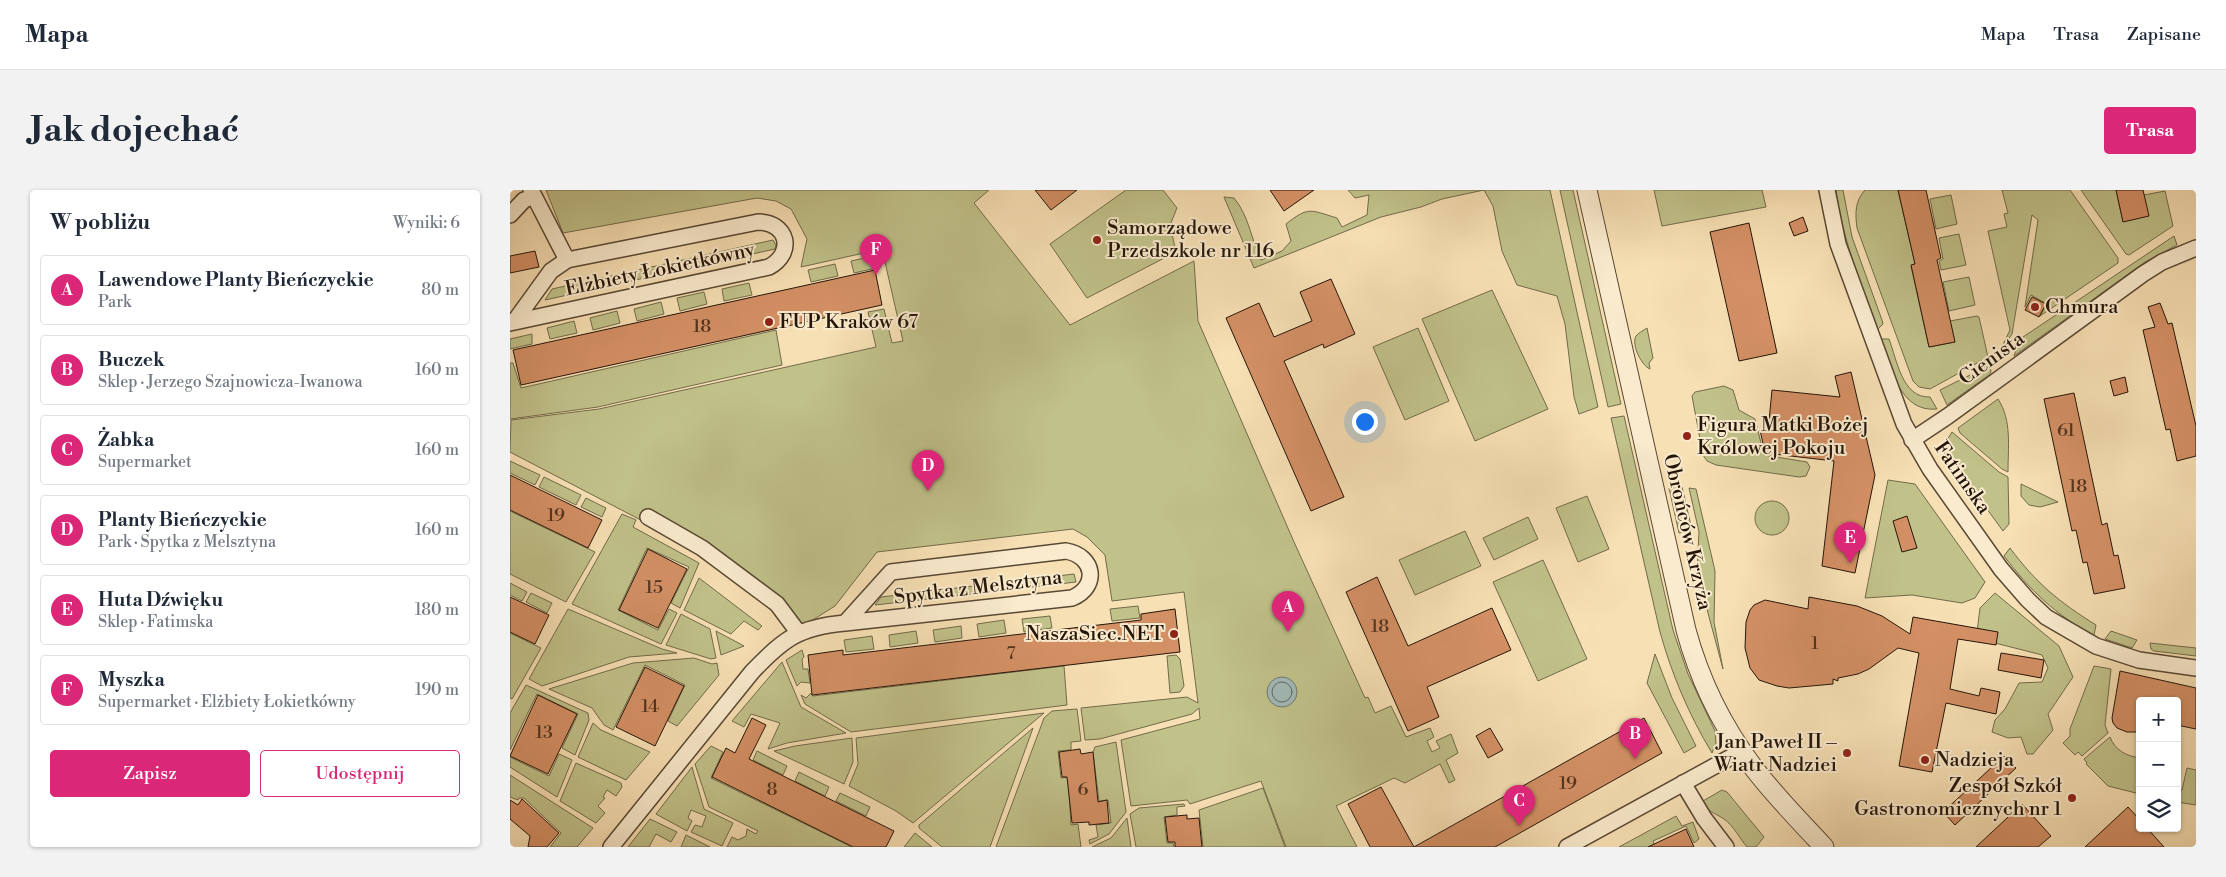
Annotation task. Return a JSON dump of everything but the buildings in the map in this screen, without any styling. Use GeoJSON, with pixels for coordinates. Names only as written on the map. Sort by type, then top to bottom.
{"type":"FeatureCollection","features":[{"type":"Feature","properties":{"kind":"street","name":"Obrońców Krzyża"},"geometry":{"type":"LineString","coordinates":[[1587,190],[1691,647],[1702,679],[1742,751],[1769,787],[1824,847]]}},
{"type":"Feature","properties":{"kind":"street","name":"Fatimska"},"geometry":{"type":"LineString","coordinates":[[1827,190],[1832,224],[1840,251],[1898,408],[1912,440],[1930,470],[2001,569],[2028,600],[2046,616],[2074,634],[2118,655],[2158,664],[2196,668]]}},
{"type":"Feature","properties":{"kind":"street"},"geometry":{"type":"LineString","coordinates":[[510,215],[532,194],[551,225],[568,260]]}},
{"type":"Feature","properties":{"kind":"street","name":"Elżbiety Łokietkówny"},"geometry":{"type":"LineString","coordinates":[[758,222],[773,224],[780,229],[785,243],[781,258],[769,267],[512,323],[551,272],[568,260],[758,222]]}},
{"type":"Feature","properties":{"kind":"street","name":"Cienista"},"geometry":{"type":"LineString","coordinates":[[1912,440],[1948,416],[2143,274],[2162,262],[2196,248]]}},
{"type":"Feature","properties":{"kind":"street"},"geometry":{"type":"LineString","coordinates":[[648,517],[702,548],[770,598],[777,604],[798,632]]}},
{"type":"Feature","properties":{"kind":"street","name":"Spytka z Melsztyna"},"geometry":{"type":"LineString","coordinates":[[611,847],[752,672],[768,655],[798,632],[820,625],[845,623],[1072,598],[1085,590],[1089,583],[1090,568],[1081,556],[1066,551],[891,572],[845,623]]}},
{"type":"Feature","properties":{"kind":"street"},"geometry":{"type":"LineString","coordinates":[[1567,847],[1742,751]]}},
{"type":"Feature","properties":{"kind":"street"},"geometry":{"type":"LineString","coordinates":[[1683,783],[1704,818],[1726,847]]}},
{"type":"Feature","properties":{"kind":"green space"},"geometry":{"type":"Polygon","coordinates":[[[546,190],[989,190],[974,203],[1070,325],[1194,261],[1198,321],[1294,542],[1365,698],[1368,697],[1375,713],[1391,706],[1406,737],[1430,728],[1434,737],[1427,741],[1432,752],[1440,748],[1436,741],[1451,734],[1458,753],[1446,760],[1455,780],[1449,783],[1440,764],[1405,783],[1394,778],[1336,806],[1357,847],[1286,847],[1261,781],[1190,804],[1187,800],[1131,806],[1121,740],[1200,719],[1199,708],[1192,714],[1100,739],[1085,740],[1081,708],[1187,697],[1198,703],[1184,592],[1112,601],[1105,555],[1087,537],[1073,529],[877,552],[835,606],[803,626],[681,541],[510,452],[511,420],[599,409],[876,347],[868,312],[884,309],[892,343],[903,341],[882,249],[801,267],[807,239],[791,209],[776,201],[757,198],[563,233],[546,190]]]}},
{"type":"Feature","properties":{"kind":"green space"},"geometry":{"type":"Polygon","coordinates":[[[1126,190],[1163,190],[1177,208],[1170,225],[1176,252],[1087,298],[1050,244],[1126,190]]]}},
{"type":"Feature","properties":{"kind":"green space"},"geometry":{"type":"Polygon","coordinates":[[[1348,190],[1484,190],[1442,199],[1421,207],[1381,217],[1254,268],[1224,197],[1234,198],[1239,205],[1261,260],[1282,251],[1291,241],[1286,224],[1300,214],[1310,211],[1337,218],[1342,227],[1367,215],[1369,195],[1355,198],[1348,190]]]}},
{"type":"Feature","properties":{"kind":"green space"},"geometry":{"type":"Polygon","coordinates":[[[1484,190],[1550,190],[1598,407],[1579,414],[1574,397],[1565,324],[1557,296],[1517,285],[1502,251],[1493,206],[1484,190]]]}},
{"type":"Feature","properties":{"kind":"green space"},"geometry":{"type":"Polygon","coordinates":[[[1560,190],[1573,190],[1621,404],[1608,407],[1560,190]]]}},
{"type":"Feature","properties":{"kind":"green space"},"geometry":{"type":"Polygon","coordinates":[[[1654,190],[1762,190],[1766,207],[1662,226],[1654,190]]]}},
{"type":"Feature","properties":{"kind":"green space"},"geometry":{"type":"Polygon","coordinates":[[[1836,190],[1843,190],[1852,237],[1882,320],[1883,324],[1878,329],[1847,243],[1836,190]]]}},
{"type":"Feature","properties":{"kind":"green space"},"geometry":{"type":"Polygon","coordinates":[[[1865,190],[1898,190],[1915,264],[1911,266],[1929,347],[1955,342],[1950,321],[1979,317],[1988,357],[1930,389],[1919,387],[1913,381],[1857,228],[1856,208],[1859,198],[1865,190]]]}},
{"type":"Feature","properties":{"kind":"green space"},"geometry":{"type":"Polygon","coordinates":[[[2002,190],[2070,190],[2118,258],[2118,263],[2040,316],[2047,304],[2031,295],[2025,307],[2038,220],[2032,215],[2012,334],[2001,349],[2010,330],[1988,231],[2007,227],[2004,214],[2008,213],[2002,190]]]}},
{"type":"Feature","properties":{"kind":"green space"},"geometry":{"type":"Polygon","coordinates":[[[2081,190],[2116,190],[2123,222],[2144,195],[2165,191],[2173,226],[2129,255],[2126,254],[2081,190]]]}},
{"type":"Feature","properties":{"kind":"green space"},"geometry":{"type":"Polygon","coordinates":[[[1951,195],[1957,224],[1936,229],[1930,199],[1951,195]]]}},
{"type":"Feature","properties":{"kind":"green space"},"geometry":{"type":"Polygon","coordinates":[[[1959,234],[1966,265],[1941,270],[1939,261],[1943,259],[1939,238],[1959,234]]]}},
{"type":"Feature","properties":{"kind":"green space"},"geometry":{"type":"Polygon","coordinates":[[[2174,236],[2177,245],[2145,262],[2014,356],[2020,339],[2174,236]]]}},
{"type":"Feature","properties":{"kind":"green space"},"geometry":{"type":"Polygon","coordinates":[[[773,240],[776,245],[775,249],[545,300],[552,289],[773,240]]]}},
{"type":"Feature","properties":{"kind":"green space"},"geometry":{"type":"Polygon","coordinates":[[[878,255],[881,267],[854,273],[851,261],[878,255]]]}},
{"type":"Feature","properties":{"kind":"green space"},"geometry":{"type":"Polygon","coordinates":[[[835,264],[838,276],[811,282],[808,270],[835,264]]]}},
{"type":"Feature","properties":{"kind":"green space"},"geometry":{"type":"Polygon","coordinates":[[[1969,277],[1975,305],[1949,311],[1943,282],[1969,277]]]}},
{"type":"Feature","properties":{"kind":"green space"},"geometry":{"type":"Polygon","coordinates":[[[749,283],[752,295],[724,301],[722,289],[749,283]]]}},
{"type":"Feature","properties":{"kind":"green space"},"geometry":{"type":"Polygon","coordinates":[[[1492,290],[1548,409],[1475,441],[1422,319],[1492,290]]]}},
{"type":"Feature","properties":{"kind":"green space"},"geometry":{"type":"Polygon","coordinates":[[[704,292],[707,304],[680,311],[677,298],[704,292]]]}},
{"type":"Feature","properties":{"kind":"green space"},"geometry":{"type":"Polygon","coordinates":[[[661,302],[664,314],[637,321],[634,309],[661,302]]]}},
{"type":"Feature","properties":{"kind":"green space"},"geometry":{"type":"Polygon","coordinates":[[[617,311],[620,323],[593,330],[590,318],[617,311]]]}},
{"type":"Feature","properties":{"kind":"green space"},"geometry":{"type":"Polygon","coordinates":[[[574,321],[577,333],[550,339],[547,328],[574,321]]]}},
{"type":"Feature","properties":{"kind":"green space"},"geometry":{"type":"Polygon","coordinates":[[[1418,328],[1449,401],[1405,420],[1373,347],[1418,328]]]}},
{"type":"Feature","properties":{"kind":"green space"},"geometry":{"type":"Polygon","coordinates":[[[1647,328],[1653,358],[1649,363],[1650,369],[1641,360],[1635,345],[1636,336],[1647,328]]]}},
{"type":"Feature","properties":{"kind":"green space"},"geometry":{"type":"Polygon","coordinates":[[[776,330],[782,365],[598,407],[510,419],[510,363],[513,363],[521,388],[776,330]]]}},
{"type":"Feature","properties":{"kind":"green space"},"geometry":{"type":"Polygon","coordinates":[[[532,334],[532,344],[510,349],[510,339],[532,334]]]}},
{"type":"Feature","properties":{"kind":"green space"},"geometry":{"type":"Polygon","coordinates":[[[1881,339],[1889,339],[1898,367],[1907,385],[1921,396],[1930,397],[1937,409],[1924,408],[1914,404],[1905,396],[1898,386],[1881,339]]]}},
{"type":"Feature","properties":{"kind":"green space"},"geometry":{"type":"Polygon","coordinates":[[[1990,365],[1991,372],[1989,375],[1947,405],[1940,390],[1990,365]]]}},
{"type":"Feature","properties":{"kind":"green space"},"geometry":{"type":"Polygon","coordinates":[[[1724,386],[1733,390],[1739,410],[1755,419],[1764,455],[1807,462],[1810,467],[1806,476],[1799,477],[1716,465],[1707,461],[1703,455],[1692,396],[1695,392],[1724,386]]]}},
{"type":"Feature","properties":{"kind":"green space"},"geometry":{"type":"Polygon","coordinates":[[[1998,399],[2007,425],[2009,443],[2008,472],[1960,433],[1958,428],[1998,399]]]}},
{"type":"Feature","properties":{"kind":"green space"},"geometry":{"type":"Polygon","coordinates":[[[1624,416],[1673,630],[1688,674],[1715,731],[1716,743],[1712,753],[1682,694],[1660,632],[1611,418],[1624,416]]]}},
{"type":"Feature","properties":{"kind":"green space"},"geometry":{"type":"Polygon","coordinates":[[[1952,432],[1999,472],[2008,477],[2009,524],[2003,531],[1952,461],[1946,464],[1944,445],[1952,432]]]}},
{"type":"Feature","properties":{"kind":"green space"},"geometry":{"type":"Polygon","coordinates":[[[510,461],[540,475],[535,485],[510,473],[510,461]]]}},
{"type":"Feature","properties":{"kind":"green space"},"geometry":{"type":"Polygon","coordinates":[[[544,477],[581,495],[576,505],[539,487],[544,477]]]}},
{"type":"Feature","properties":{"kind":"green space"},"geometry":{"type":"Polygon","coordinates":[[[1888,480],[1915,484],[1985,582],[1975,598],[1962,603],[1912,595],[1865,598],[1888,480]]]}},
{"type":"Feature","properties":{"kind":"green space"},"geometry":{"type":"Polygon","coordinates":[[[2021,484],[2058,502],[2040,507],[2029,505],[2021,496],[2021,484]]]}},
{"type":"Feature","properties":{"kind":"green space"},"geometry":{"type":"Polygon","coordinates":[[[1673,485],[1682,487],[1692,530],[1679,533],[1669,488],[1673,485]]]}},
{"type":"Feature","properties":{"kind":"green space"},"geometry":{"type":"Polygon","coordinates":[[[1689,488],[1696,489],[1715,571],[1714,622],[1723,669],[1697,572],[1699,532],[1689,488]]]}},
{"type":"Feature","properties":{"kind":"green space"},"geometry":{"type":"Polygon","coordinates":[[[1587,496],[1609,549],[1578,562],[1556,508],[1587,496]]]}},
{"type":"Feature","properties":{"kind":"green space"},"geometry":{"type":"Polygon","coordinates":[[[586,498],[606,508],[602,517],[581,507],[586,498]]]}},
{"type":"Feature","properties":{"kind":"green space"},"geometry":{"type":"Polygon","coordinates":[[[1772,501],[1779,502],[1784,506],[1788,511],[1788,525],[1784,530],[1779,534],[1772,535],[1765,534],[1760,530],[1756,525],[1755,518],[1756,511],[1760,506],[1765,502],[1772,501]]]}},
{"type":"Feature","properties":{"kind":"green space"},"geometry":{"type":"Polygon","coordinates":[[[510,511],[595,552],[566,602],[510,574],[510,511]]]}},
{"type":"Feature","properties":{"kind":"green space"},"geometry":{"type":"Polygon","coordinates":[[[622,514],[636,520],[633,527],[699,563],[680,608],[671,603],[689,567],[647,548],[618,610],[658,630],[669,609],[677,613],[661,644],[572,604],[622,514]]]}},
{"type":"Feature","properties":{"kind":"green space"},"geometry":{"type":"Polygon","coordinates":[[[1528,517],[1538,539],[1494,560],[1483,538],[1528,517]]]}},
{"type":"Feature","properties":{"kind":"green space"},"geometry":{"type":"Polygon","coordinates":[[[1465,531],[1481,566],[1415,595],[1399,560],[1465,531]]]}},
{"type":"Feature","properties":{"kind":"green space"},"geometry":{"type":"Polygon","coordinates":[[[2010,548],[2029,572],[2049,591],[2096,625],[2094,635],[2080,628],[2055,610],[2023,580],[2004,556],[2010,548]]]}},
{"type":"Feature","properties":{"kind":"green space"},"geometry":{"type":"Polygon","coordinates":[[[1543,560],[1587,659],[1538,681],[1493,582],[1543,560]]]}},
{"type":"Feature","properties":{"kind":"green space"},"geometry":{"type":"Polygon","coordinates":[[[1074,574],[1076,582],[875,605],[881,597],[1074,574]]]}},
{"type":"Feature","properties":{"kind":"green space"},"geometry":{"type":"Polygon","coordinates":[[[699,578],[762,626],[758,630],[744,621],[731,634],[684,610],[699,578]]]}},
{"type":"Feature","properties":{"kind":"green space"},"geometry":{"type":"Polygon","coordinates":[[[510,583],[527,592],[522,601],[510,595],[510,583]]]}},
{"type":"Feature","properties":{"kind":"green space"},"geometry":{"type":"Polygon","coordinates":[[[531,593],[552,603],[547,613],[526,602],[531,593]]]}},
{"type":"Feature","properties":{"kind":"green space"},"geometry":{"type":"Polygon","coordinates":[[[1995,593],[2059,646],[2073,677],[2048,714],[2053,730],[2033,754],[2027,754],[2021,737],[2008,738],[1992,732],[1995,720],[2005,709],[2019,683],[2042,682],[2048,668],[2042,655],[1995,643],[1977,632],[1980,608],[1995,593]]]}},
{"type":"Feature","properties":{"kind":"green space"},"geometry":{"type":"Polygon","coordinates":[[[1138,606],[1140,618],[1112,621],[1110,609],[1138,606]]]}},
{"type":"Feature","properties":{"kind":"green space"},"geometry":{"type":"Polygon","coordinates":[[[568,609],[662,649],[677,653],[629,657],[542,686],[529,679],[568,609]]]}},
{"type":"Feature","properties":{"kind":"green space"},"geometry":{"type":"Polygon","coordinates":[[[681,614],[710,629],[716,658],[711,659],[666,645],[681,614]]]}},
{"type":"Feature","properties":{"kind":"green space"},"geometry":{"type":"Polygon","coordinates":[[[1050,616],[1052,628],[1024,632],[1022,619],[1050,616]]]}},
{"type":"Feature","properties":{"kind":"green space"},"geometry":{"type":"Polygon","coordinates":[[[1004,620],[1006,633],[979,637],[977,624],[1004,620]]]}},
{"type":"Feature","properties":{"kind":"green space"},"geometry":{"type":"Polygon","coordinates":[[[961,626],[962,638],[935,642],[933,630],[961,626]]]}},
{"type":"Feature","properties":{"kind":"green space"},"geometry":{"type":"Polygon","coordinates":[[[716,631],[744,646],[721,655],[716,631]]]}},
{"type":"Feature","properties":{"kind":"green space"},"geometry":{"type":"Polygon","coordinates":[[[916,631],[918,643],[890,647],[889,635],[916,631]]]}},
{"type":"Feature","properties":{"kind":"green space"},"geometry":{"type":"Polygon","coordinates":[[[2111,631],[2137,640],[2132,648],[2105,639],[2111,631]]]}},
{"type":"Feature","properties":{"kind":"green space"},"geometry":{"type":"Polygon","coordinates":[[[510,633],[541,648],[512,699],[510,698],[510,633]]]}},
{"type":"Feature","properties":{"kind":"green space"},"geometry":{"type":"Polygon","coordinates":[[[872,636],[874,649],[846,652],[844,640],[872,636]]]}},
{"type":"Feature","properties":{"kind":"green space"},"geometry":{"type":"Polygon","coordinates":[[[2150,643],[2196,648],[2196,656],[2154,651],[2151,649],[2150,643]]]}},
{"type":"Feature","properties":{"kind":"green space"},"geometry":{"type":"Polygon","coordinates":[[[802,650],[804,657],[802,659],[803,669],[808,669],[810,683],[801,682],[797,686],[786,660],[802,650]]]}},
{"type":"Feature","properties":{"kind":"green space"},"geometry":{"type":"Polygon","coordinates":[[[1655,654],[1672,698],[1696,746],[1684,753],[1647,683],[1655,654]]]}},
{"type":"Feature","properties":{"kind":"green space"},"geometry":{"type":"Polygon","coordinates":[[[1176,655],[1180,659],[1184,686],[1180,692],[1170,693],[1167,656],[1176,655]]]}},
{"type":"Feature","properties":{"kind":"green space"},"geometry":{"type":"Polygon","coordinates":[[[694,658],[712,664],[717,663],[719,675],[677,726],[668,721],[685,685],[645,665],[613,730],[604,725],[592,708],[549,689],[633,663],[694,658]]]}},
{"type":"Feature","properties":{"kind":"green space"},"geometry":{"type":"Polygon","coordinates":[[[782,662],[801,707],[846,733],[787,743],[768,749],[780,723],[751,714],[744,727],[732,721],[782,662]]]}},
{"type":"Feature","properties":{"kind":"green space"},"geometry":{"type":"Polygon","coordinates":[[[1064,666],[1067,705],[851,732],[805,704],[801,695],[806,698],[811,693],[813,696],[1064,666]]]}},
{"type":"Feature","properties":{"kind":"green space"},"geometry":{"type":"Polygon","coordinates":[[[2094,666],[2111,669],[2105,725],[2108,733],[2082,756],[2078,752],[2075,755],[2063,743],[2070,736],[2070,729],[2094,666]]]}},
{"type":"Feature","properties":{"kind":"green space"},"geometry":{"type":"Polygon","coordinates":[[[526,685],[588,713],[589,720],[575,755],[562,748],[578,714],[537,694],[510,750],[510,713],[526,685]]]}},
{"type":"Feature","properties":{"kind":"green space"},"geometry":{"type":"Polygon","coordinates":[[[1077,709],[1081,741],[1071,742],[1071,750],[1058,751],[1061,778],[1068,777],[1071,825],[1078,824],[1081,847],[996,847],[1044,718],[1052,711],[1077,709]]]}},
{"type":"Feature","properties":{"kind":"green space"},"geometry":{"type":"Polygon","coordinates":[[[1044,713],[913,823],[896,811],[849,786],[858,764],[856,738],[1044,713]]]}},
{"type":"Feature","properties":{"kind":"green space"},"geometry":{"type":"Polygon","coordinates":[[[593,723],[601,730],[650,752],[626,780],[578,757],[593,723]]]}},
{"type":"Feature","properties":{"kind":"green space"},"geometry":{"type":"Polygon","coordinates":[[[1033,728],[990,847],[942,847],[919,828],[919,825],[1033,728]]]}},
{"type":"Feature","properties":{"kind":"green space"},"geometry":{"type":"Polygon","coordinates":[[[2110,737],[2112,742],[2122,752],[2136,757],[2136,793],[2108,786],[2086,764],[2084,759],[2110,737]]]}},
{"type":"Feature","properties":{"kind":"green space"},"geometry":{"type":"Polygon","coordinates":[[[852,738],[853,762],[844,784],[774,751],[795,746],[852,738]]]}},
{"type":"Feature","properties":{"kind":"green space"},"geometry":{"type":"Polygon","coordinates":[[[1116,742],[1126,812],[1109,834],[1090,844],[1089,840],[1098,837],[1096,825],[1111,823],[1108,800],[1099,801],[1093,752],[1095,747],[1116,742]]]}},
{"type":"Feature","properties":{"kind":"green space"},"geometry":{"type":"Polygon","coordinates":[[[711,746],[723,752],[711,778],[852,847],[727,847],[732,837],[738,840],[746,836],[747,829],[756,834],[758,831],[709,807],[695,764],[711,746]]]}},
{"type":"Feature","properties":{"kind":"green space"},"geometry":{"type":"Polygon","coordinates":[[[757,751],[787,766],[783,775],[753,760],[757,751]]]}},
{"type":"Feature","properties":{"kind":"green space"},"geometry":{"type":"Polygon","coordinates":[[[559,754],[572,760],[557,797],[510,767],[510,757],[549,776],[559,754]]]}},
{"type":"Feature","properties":{"kind":"green space"},"geometry":{"type":"Polygon","coordinates":[[[576,763],[621,783],[622,787],[616,796],[607,790],[603,797],[605,798],[598,806],[605,813],[596,823],[560,801],[576,763]]]}},
{"type":"Feature","properties":{"kind":"green space"},"geometry":{"type":"Polygon","coordinates":[[[692,767],[704,809],[733,823],[722,846],[691,832],[695,825],[702,827],[706,816],[691,810],[688,818],[692,821],[687,831],[656,814],[692,767]]]}},
{"type":"Feature","properties":{"kind":"green space"},"geometry":{"type":"Polygon","coordinates":[[[2187,768],[2196,770],[2196,805],[2181,803],[2187,768]]]}},
{"type":"Feature","properties":{"kind":"green space"},"geometry":{"type":"Polygon","coordinates":[[[799,772],[829,787],[825,796],[795,781],[799,772]]]}},
{"type":"Feature","properties":{"kind":"green space"},"geometry":{"type":"Polygon","coordinates":[[[510,775],[593,828],[577,847],[550,847],[561,833],[524,798],[519,798],[518,800],[510,797],[510,775]]]}},
{"type":"Feature","properties":{"kind":"green space"},"geometry":{"type":"Polygon","coordinates":[[[1263,788],[1285,847],[1203,847],[1199,810],[1263,788]]]}},
{"type":"Feature","properties":{"kind":"green space"},"geometry":{"type":"Polygon","coordinates":[[[1722,790],[1727,792],[1764,837],[1756,847],[1747,847],[1724,819],[1709,810],[1705,805],[1703,801],[1722,790]]]}},
{"type":"Feature","properties":{"kind":"green space"},"geometry":{"type":"Polygon","coordinates":[[[840,793],[870,807],[866,816],[836,801],[840,793]]]}},
{"type":"Feature","properties":{"kind":"green space"},"geometry":{"type":"Polygon","coordinates":[[[1184,804],[1185,806],[1177,807],[1177,815],[1164,817],[1167,843],[1173,843],[1174,847],[1136,847],[1130,814],[1139,808],[1184,804]]]}},
{"type":"Feature","properties":{"kind":"green space"},"geometry":{"type":"Polygon","coordinates":[[[1676,816],[1682,826],[1693,822],[1699,839],[1694,843],[1686,826],[1653,841],[1655,847],[1619,847],[1676,816]]]}},
{"type":"Feature","properties":{"kind":"green space"},"geometry":{"type":"Polygon","coordinates":[[[1127,818],[1131,847],[1092,847],[1111,838],[1127,818]]]}},
{"type":"Feature","properties":{"kind":"green space"},"geometry":{"type":"Polygon","coordinates":[[[650,819],[677,832],[671,842],[656,834],[649,847],[628,847],[650,819]]]}},
{"type":"Feature","properties":{"kind":"green space"},"geometry":{"type":"Polygon","coordinates":[[[915,833],[932,847],[904,847],[915,833]]]}},
{"type":"Feature","properties":{"kind":"green space"},"geometry":{"type":"Polygon","coordinates":[[[686,835],[710,847],[681,847],[686,835]]]}},
{"type":"Feature","properties":{"kind":"water"},"geometry":{"type":"Polygon","coordinates":[[[1282,677],[1293,681],[1297,692],[1293,703],[1282,707],[1271,703],[1267,692],[1271,681],[1282,677]]]}},
{"type":"Feature","properties":{"kind":"place","name":"Samorządowe Przedszkole nr 116"},"geometry":{"type":"Point","coordinates":[1097,240]}},
{"type":"Feature","properties":{"kind":"place","name":"Myszka"},"geometry":{"type":"Point","coordinates":[876,275]}},
{"type":"Feature","properties":{"kind":"place","name":"Chmura"},"geometry":{"type":"Point","coordinates":[2035,307]}},
{"type":"Feature","properties":{"kind":"place","name":"FUP Kraków 67"},"geometry":{"type":"Point","coordinates":[769,322]}},
{"type":"Feature","properties":{"kind":"place","name":"Figura Matki Bożej Królowej Pokoju"},"geometry":{"type":"Point","coordinates":[1687,436]}},
{"type":"Feature","properties":{"kind":"place","name":"Planty Bieńczyckie"},"geometry":{"type":"Point","coordinates":[928,491]}},
{"type":"Feature","properties":{"kind":"place","name":"Huta Dźwięku"},"geometry":{"type":"Point","coordinates":[1850,563]}},
{"type":"Feature","properties":{"kind":"place","name":"Lawendowe Planty Bieńczyckie"},"geometry":{"type":"Point","coordinates":[1288,632]}},
{"type":"Feature","properties":{"kind":"place","name":"NaszaSiec.NET"},"geometry":{"type":"Point","coordinates":[1174,634]}},
{"type":"Feature","properties":{"kind":"place","name":"Jan Paweł II – Wiatr Nadziei"},"geometry":{"type":"Point","coordinates":[1847,753]}},
{"type":"Feature","properties":{"kind":"place","name":"Buczek"},"geometry":{"type":"Point","coordinates":[1635,759]}},
{"type":"Feature","properties":{"kind":"place","name":"Nadzieja"},"geometry":{"type":"Point","coordinates":[1925,760]}},
{"type":"Feature","properties":{"kind":"place","name":"Zespół Szkół Gastronomicznych nr 1"},"geometry":{"type":"Point","coordinates":[2072,798]}},
{"type":"Feature","properties":{"kind":"place","name":"Żabka"},"geometry":{"type":"Point","coordinates":[1519,826]}}]}
